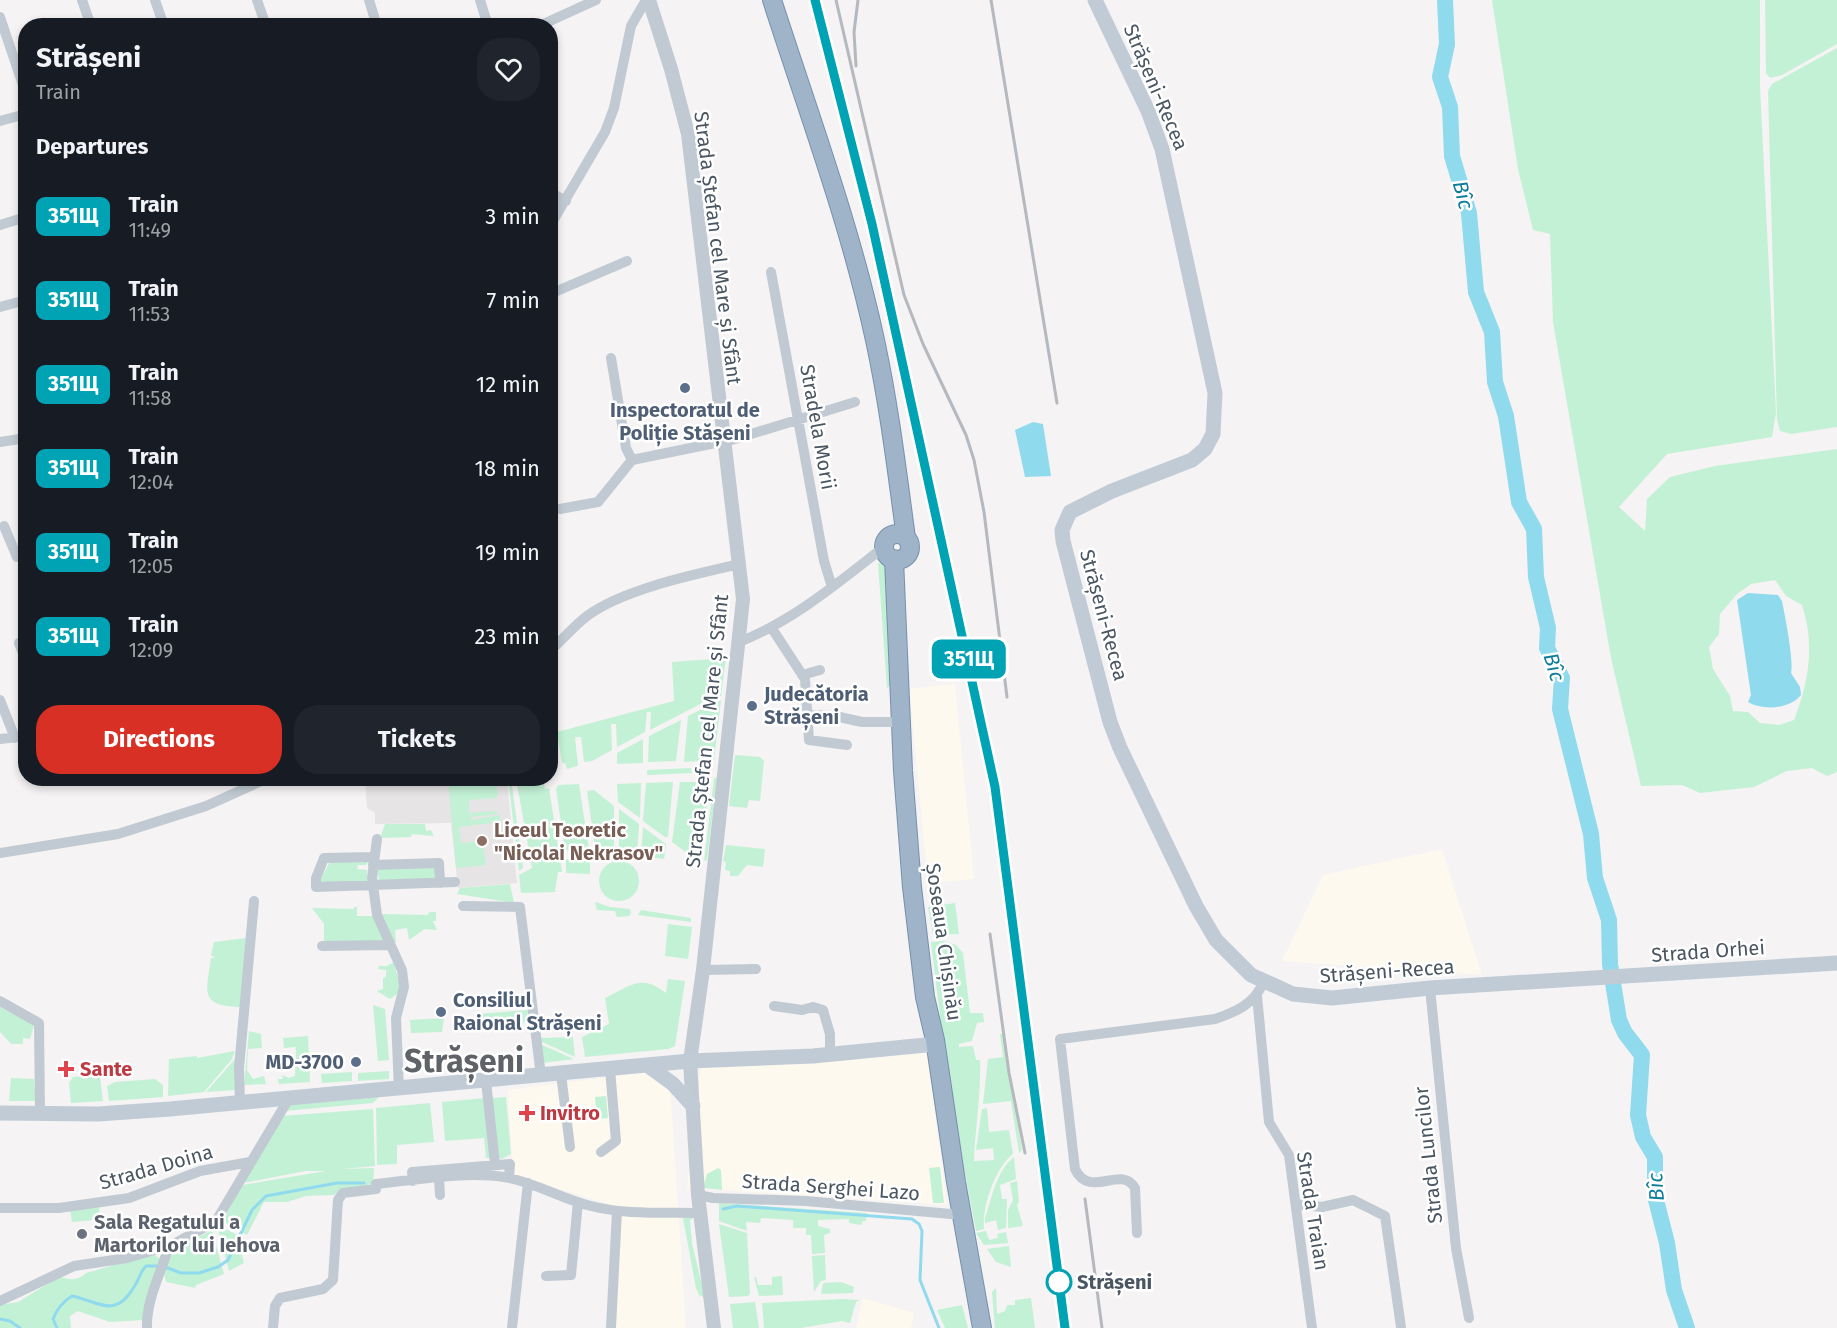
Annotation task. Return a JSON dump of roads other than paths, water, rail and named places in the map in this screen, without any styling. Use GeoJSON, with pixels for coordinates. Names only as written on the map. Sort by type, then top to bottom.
{"type":"FeatureCollection","features":[{"type":"Feature","properties":{"kind":"highway"},"geometry":{"type":"LineString","coordinates":[[761,0],[852,292],[879,417],[897,547],[911,782],[935,1042]]}},
{"type":"Feature","properties":{"kind":"highway"},"geometry":{"type":"LineString","coordinates":[[772,0],[856,264],[888,407],[901,505],[897,547]]}},
{"type":"Feature","properties":{"kind":"highway","name":"Șoseaua Chișinău"},"geometry":{"type":"LineString","coordinates":[[897,547],[901,722],[912,887],[925,997],[935,1042],[982,1328]]}},
{"type":"Feature","properties":{"kind":"main road","name":"Strășeni-Recea"},"geometry":{"type":"LineString","coordinates":[[1095,0],[1148,111],[1162,149],[1215,393],[1216,420],[1213,434],[1205,448],[1192,460],[1112,491],[1070,512],[1062,530],[1063,541],[1110,723],[1207,926],[1225,952],[1260,989],[1315,998],[1430,988],[1582,979]]}},
{"type":"Feature","properties":{"kind":"main road","name":"Strada Orhei"},"geometry":{"type":"LineString","coordinates":[[1582,979],[1837,963]]}},
{"type":"Feature","properties":{"kind":"main road"},"geometry":{"type":"LineString","coordinates":[[0,1113],[98,1114],[288,1100],[690,1061],[830,1053],[935,1042]]}},
{"type":"Feature","properties":{"kind":"main road"},"geometry":{"type":"LineString","coordinates":[[647,1065],[673,1084],[693,1106]]}},
{"type":"Feature","properties":{"kind":"street"},"geometry":{"type":"LineString","coordinates":[[82,0],[88,18]]}},
{"type":"Feature","properties":{"kind":"street"},"geometry":{"type":"LineString","coordinates":[[155,0],[161,18]]}},
{"type":"Feature","properties":{"kind":"street"},"geometry":{"type":"LineString","coordinates":[[257,0],[263,18]]}},
{"type":"Feature","properties":{"kind":"street"},"geometry":{"type":"LineString","coordinates":[[369,0],[375,18]]}},
{"type":"Feature","properties":{"kind":"street"},"geometry":{"type":"LineString","coordinates":[[480,0],[486,18]]}},
{"type":"Feature","properties":{"kind":"street"},"geometry":{"type":"LineString","coordinates":[[557,18],[596,0]]}},
{"type":"Feature","properties":{"kind":"street"},"geometry":{"type":"LineString","coordinates":[[558,214],[592,158],[614,108],[631,26],[648,0]]}},
{"type":"Feature","properties":{"kind":"street","name":"Strada Ștefan cel Mare și Sfânt"},"geometry":{"type":"LineString","coordinates":[[648,0],[671,69],[688,134],[722,440],[743,599],[703,970],[690,1061],[700,1213],[714,1328]]}},
{"type":"Feature","properties":{"kind":"street"},"geometry":{"type":"LineString","coordinates":[[0,17],[18,70]]}},
{"type":"Feature","properties":{"kind":"street"},"geometry":{"type":"LineString","coordinates":[[0,121],[18,116]]}},
{"type":"Feature","properties":{"kind":"street"},"geometry":{"type":"LineString","coordinates":[[558,196],[566,201]]}},
{"type":"Feature","properties":{"kind":"street"},"geometry":{"type":"LineString","coordinates":[[0,225],[18,219]]}},
{"type":"Feature","properties":{"kind":"street"},"geometry":{"type":"LineString","coordinates":[[558,291],[627,261]]}},
{"type":"Feature","properties":{"kind":"street","name":"Stradela Morii"},"geometry":{"type":"LineString","coordinates":[[771,272],[824,561],[832,587]]}},
{"type":"Feature","properties":{"kind":"street"},"geometry":{"type":"LineString","coordinates":[[0,307],[18,302]]}},
{"type":"Feature","properties":{"kind":"street"},"geometry":{"type":"LineString","coordinates":[[611,358],[626,448],[632,460]]}},
{"type":"Feature","properties":{"kind":"street"},"geometry":{"type":"LineString","coordinates":[[560,509],[598,502],[632,460],[735,439],[855,402]]}},
{"type":"Feature","properties":{"kind":"street"},"geometry":{"type":"LineString","coordinates":[[0,442],[18,439]]}},
{"type":"Feature","properties":{"kind":"street"},"geometry":{"type":"LineString","coordinates":[[4,526],[18,557]]}},
{"type":"Feature","properties":{"kind":"street"},"geometry":{"type":"LineString","coordinates":[[739,642],[771,627],[897,547]]}},
{"type":"Feature","properties":{"kind":"street"},"geometry":{"type":"LineString","coordinates":[[558,643],[586,616],[605,605],[698,573],[740,564]]}},
{"type":"Feature","properties":{"kind":"street"},"geometry":{"type":"LineString","coordinates":[[771,627],[806,684],[809,741],[847,745]]}},
{"type":"Feature","properties":{"kind":"street"},"geometry":{"type":"LineString","coordinates":[[802,675],[820,670]]}},
{"type":"Feature","properties":{"kind":"street"},"geometry":{"type":"LineString","coordinates":[[0,700],[18,733]]}},
{"type":"Feature","properties":{"kind":"street"},"geometry":{"type":"LineString","coordinates":[[808,715],[835,716],[862,722],[901,722]]}},
{"type":"Feature","properties":{"kind":"street"},"geometry":{"type":"LineString","coordinates":[[0,740],[18,737]]}},
{"type":"Feature","properties":{"kind":"street"},"geometry":{"type":"LineString","coordinates":[[0,853],[118,834],[206,806],[244,786]]}},
{"type":"Feature","properties":{"kind":"street"},"geometry":{"type":"LineString","coordinates":[[377,839],[373,861],[377,915],[402,970],[404,987],[396,1018],[399,1090]]}},
{"type":"Feature","properties":{"kind":"street"},"geometry":{"type":"LineString","coordinates":[[440,883],[439,863],[324,858],[316,878],[316,887],[440,883],[454,882]]}},
{"type":"Feature","properties":{"kind":"street"},"geometry":{"type":"LineString","coordinates":[[240,1103],[239,1068],[254,901]]}},
{"type":"Feature","properties":{"kind":"street"},"geometry":{"type":"LineString","coordinates":[[464,906],[520,907],[541,1076]]}},
{"type":"Feature","properties":{"kind":"street"},"geometry":{"type":"LineString","coordinates":[[322,946],[389,945]]}},
{"type":"Feature","properties":{"kind":"street"},"geometry":{"type":"LineString","coordinates":[[703,970],[756,969]]}},
{"type":"Feature","properties":{"kind":"street","name":"Strada Luncilor"},"geometry":{"type":"LineString","coordinates":[[1430,988],[1456,1248],[1469,1318]]}},
{"type":"Feature","properties":{"kind":"street"},"geometry":{"type":"LineString","coordinates":[[1137,1233],[1135,1188],[1132,1183],[1122,1179],[1089,1183],[1079,1176],[1075,1169],[1060,1039],[1199,1023],[1231,1014],[1260,989]]}},
{"type":"Feature","properties":{"kind":"street","name":"Strada Traian"},"geometry":{"type":"LineString","coordinates":[[1260,989],[1269,1122],[1289,1155],[1312,1328]]}},
{"type":"Feature","properties":{"kind":"street"},"geometry":{"type":"LineString","coordinates":[[0,1001],[39,1023],[40,1113]]}},
{"type":"Feature","properties":{"kind":"street"},"geometry":{"type":"LineString","coordinates":[[774,1006],[801,1010],[819,1007],[823,1010],[830,1034],[830,1053]]}},
{"type":"Feature","properties":{"kind":"street"},"geometry":{"type":"LineString","coordinates":[[601,1152],[616,1141],[609,1069]]}},
{"type":"Feature","properties":{"kind":"street"},"geometry":{"type":"LineString","coordinates":[[561,1074],[570,1147]]}},
{"type":"Feature","properties":{"kind":"street"},"geometry":{"type":"LineString","coordinates":[[486,1082],[495,1164]]}},
{"type":"Feature","properties":{"kind":"street"},"geometry":{"type":"LineString","coordinates":[[0,1301],[74,1266],[127,1258],[169,1246],[216,1221],[288,1100]]}},
{"type":"Feature","properties":{"kind":"street","name":"Strada Doina"},"geometry":{"type":"LineString","coordinates":[[0,1208],[59,1208],[119,1200],[146,1193],[200,1171],[250,1162]]}},
{"type":"Feature","properties":{"kind":"street"},"geometry":{"type":"LineString","coordinates":[[413,1181],[412,1172],[495,1164],[510,1164],[509,1178]]}},
{"type":"Feature","properties":{"kind":"street"},"geometry":{"type":"LineString","coordinates":[[273,1328],[275,1306],[280,1298],[323,1289],[333,1280],[340,1194],[376,1186],[472,1176],[509,1178],[578,1202],[617,1211],[700,1213]]}},
{"type":"Feature","properties":{"kind":"street"},"geometry":{"type":"LineString","coordinates":[[440,1179],[440,1195]]}},
{"type":"Feature","properties":{"kind":"street"},"geometry":{"type":"LineString","coordinates":[[512,1328],[528,1183]]}},
{"type":"Feature","properties":{"kind":"street","name":"Strada Serghei Lazo"},"geometry":{"type":"LineString","coordinates":[[699,1195],[713,1198],[806,1201],[962,1215]]}},
{"type":"Feature","properties":{"kind":"street"},"geometry":{"type":"LineString","coordinates":[[1296,1203],[1322,1207],[1353,1200],[1384,1216],[1401,1327]]}},
{"type":"Feature","properties":{"kind":"street"},"geometry":{"type":"LineString","coordinates":[[546,1276],[571,1275],[578,1202]]}},
{"type":"Feature","properties":{"kind":"street"},"geometry":{"type":"LineString","coordinates":[[610,1328],[617,1211]]}},
{"type":"Feature","properties":{"kind":"street"},"geometry":{"type":"LineString","coordinates":[[147,1328],[148,1306],[162,1273],[169,1246]]}},
{"type":"Feature","properties":{"kind":"water"},"geometry":{"type":"Polygon","coordinates":[[[1033,422],[1043,424],[1051,476],[1025,477],[1015,430],[1033,422]]]}},
{"type":"Feature","properties":{"kind":"water"},"geometry":{"type":"Polygon","coordinates":[[[1748,593],[1778,595],[1782,601],[1790,649],[1791,673],[1800,687],[1801,695],[1783,706],[1761,707],[1748,702],[1751,695],[1737,600],[1748,593]]]}},
{"type":"Feature","properties":{"kind":"waterway","name":"Bîc"},"geometry":{"type":"LineString","coordinates":[[1445,0],[1447,44],[1440,77],[1450,107],[1452,156],[1469,213],[1476,292],[1492,332],[1495,382],[1506,416],[1519,502],[1534,529],[1536,577],[1548,628],[1547,648],[1562,678],[1560,709],[1591,834],[1595,878],[1609,920],[1610,964],[1619,1020],[1625,1033],[1642,1055],[1638,1115],[1643,1137],[1655,1157],[1655,1196],[1667,1243],[1674,1290],[1687,1328]]}},
{"type":"Feature","properties":{"kind":"waterway"},"geometry":{"type":"LineString","coordinates":[[165,1267],[181,1273],[199,1273],[218,1267],[228,1260],[252,1210],[266,1196],[337,1183],[364,1183]]}},
{"type":"Feature","properties":{"kind":"waterway"},"geometry":{"type":"LineString","coordinates":[[723,1209],[737,1206],[912,1219],[919,1224],[922,1231],[920,1280],[939,1328]]}},
{"type":"Feature","properties":{"kind":"waterway"},"geometry":{"type":"LineString","coordinates":[[57,1328],[53,1319],[58,1309],[72,1296],[106,1306],[120,1303],[127,1297],[146,1266],[159,1266]]}},
{"type":"Feature","properties":{"kind":"waterway"},"geometry":{"type":"LineString","coordinates":[[0,1319],[10,1321],[20,1328]]}},
{"type":"Feature","properties":{"kind":"railway"},"geometry":{"type":"LineString","coordinates":[[815,0],[872,224],[995,787],[1065,1328]]}},
{"type":"Feature","properties":{"kind":"railway"},"geometry":{"type":"LineString","coordinates":[[836,0],[904,295],[923,344],[966,435],[974,460],[984,512],[1007,697]]}},
{"type":"Feature","properties":{"kind":"railway"},"geometry":{"type":"LineString","coordinates":[[856,66],[854,32],[858,0]]}},
{"type":"Feature","properties":{"kind":"railway"},"geometry":{"type":"LineString","coordinates":[[991,0],[1057,403]]}},
{"type":"Feature","properties":{"kind":"railway"},"geometry":{"type":"LineString","coordinates":[[990,934],[1009,1073],[1025,1153]]}},
{"type":"Feature","properties":{"kind":"railway"},"geometry":{"type":"LineString","coordinates":[[1085,1199],[1102,1328]]}},
{"type":"Feature","properties":{"kind":"train","name":"351Щ"},"geometry":{"type":"LineString","coordinates":[[815,0],[842,98],[872,224],[995,787],[1065,1328]]}},
{"type":"Feature","properties":{"kind":"place","name":"Inspectoratul de Poliție Stășeni"},"geometry":{"type":"Point","coordinates":[685,388]}},
{"type":"Feature","properties":{"kind":"place","name":"Judecătoria Strășeni"},"geometry":{"type":"Point","coordinates":[752,706]}},
{"type":"Feature","properties":{"kind":"place","name":"Liceul Teoretic \"Nicolai Nekrasov\""},"geometry":{"type":"Point","coordinates":[482,841]}},
{"type":"Feature","properties":{"kind":"place","name":"Consiliul Raional Strășeni"},"geometry":{"type":"Point","coordinates":[441,1012]}},
{"type":"Feature","properties":{"kind":"place","name":"MD-3700"},"geometry":{"type":"Point","coordinates":[356,1062]}},
{"type":"Feature","properties":{"kind":"place","name":"Sante"},"geometry":{"type":"Point","coordinates":[66,1069]}},
{"type":"Feature","properties":{"kind":"place","name":"Invitro"},"geometry":{"type":"Point","coordinates":[527,1113]}},
{"type":"Feature","properties":{"kind":"place","name":"Sala Regatului a Martorilor lui Iehova"},"geometry":{"type":"Point","coordinates":[82,1234]}},
{"type":"Feature","properties":{"kind":"place","name":"Strășeni"},"geometry":{"type":"Point","coordinates":[1059,1282]}},
{"type":"Feature","properties":{"kind":"district","name":"Strășeni"},"geometry":{"type":"Point","coordinates":[464,1061]}}]}
